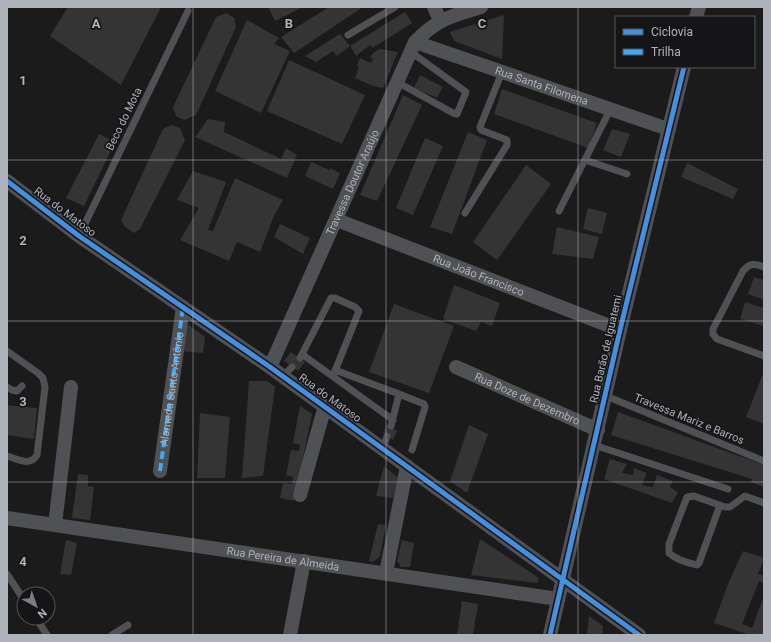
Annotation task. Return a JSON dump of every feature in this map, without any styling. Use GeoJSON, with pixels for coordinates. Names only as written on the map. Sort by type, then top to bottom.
{"type":"FeatureCollection","features":[{"type":"Feature","properties":{"kind":"street"},"geometry":{"type":"LineString","coordinates":[[434,7],[440,20],[481,7]]}},
{"type":"Feature","properties":{"kind":"street","name":"Travessa Doutor Araújo"},"geometry":{"type":"LineString","coordinates":[[270,367],[413,47],[428,29],[440,20]]}},
{"type":"Feature","properties":{"kind":"street","name":"Rua Santa Filomena"},"geometry":{"type":"LineString","coordinates":[[413,47],[502,72],[668,130]]}},
{"type":"Feature","properties":{"kind":"street","name":"Rua Barão de Iguatemi"},"geometry":{"type":"LineString","coordinates":[[550,635],[620,330],[684,68]]}},
{"type":"Feature","properties":{"kind":"street","name":"Rua do Matoso"},"geometry":{"type":"LineString","coordinates":[[7,181],[79,236],[270,367],[287,371],[325,406],[385,442],[408,466],[639,635]]}},
{"type":"Feature","properties":{"kind":"street","name":"Rua João Francisco"},"geometry":{"type":"LineString","coordinates":[[337,220],[620,330]]}},
{"type":"Feature","properties":{"kind":"street","name":"Alameda Santo Antônio"},"geometry":{"type":"LineString","coordinates":[[160,472],[183,307]]}},
{"type":"Feature","properties":{"kind":"street","name":"Rua Doze de Dezembro"},"geometry":{"type":"LineString","coordinates":[[456,367],[598,430]]}},
{"type":"Feature","properties":{"kind":"street"},"geometry":{"type":"LineString","coordinates":[[56,525],[71,387]]}},
{"type":"Feature","properties":{"kind":"street"},"geometry":{"type":"LineString","coordinates":[[300,495],[325,406]]}},
{"type":"Feature","properties":{"kind":"street"},"geometry":{"type":"LineString","coordinates":[[386,573],[408,466]]}},
{"type":"Feature","properties":{"kind":"street","name":"Rua Pereira de Almeida"},"geometry":{"type":"LineString","coordinates":[[7,518],[558,599]]}},
{"type":"Feature","properties":{"kind":"street"},"geometry":{"type":"LineString","coordinates":[[290,635],[304,562]]}},
{"type":"Feature","properties":{"kind":"lane"},"geometry":{"type":"LineString","coordinates":[[348,35],[395,7]]}},
{"type":"Feature","properties":{"kind":"lane","name":"Beco do Mota"},"geometry":{"type":"LineString","coordinates":[[79,236],[188,11]]}},
{"type":"Feature","properties":{"kind":"lane"},"geometry":{"type":"LineString","coordinates":[[397,82],[453,113],[457,114],[460,110],[466,92],[413,47]]}},
{"type":"Feature","properties":{"kind":"lane"},"geometry":{"type":"LineString","coordinates":[[465,213],[507,145],[507,140],[504,138],[481,130],[480,127],[502,72]]}},
{"type":"Feature","properties":{"kind":"lane"},"geometry":{"type":"LineString","coordinates":[[559,211],[610,110]]}},
{"type":"Feature","properties":{"kind":"lane"},"geometry":{"type":"LineString","coordinates":[[585,160],[627,174]]}},
{"type":"Feature","properties":{"kind":"lane"},"geometry":{"type":"LineString","coordinates":[[764,267],[755,263],[749,264],[743,271],[713,328],[713,334],[717,339],[764,356]]}},
{"type":"Feature","properties":{"kind":"lane"},"geometry":{"type":"LineString","coordinates":[[334,373],[359,311],[355,307],[335,298],[331,298],[301,357],[334,373],[422,401],[425,407],[412,450]]}},
{"type":"Feature","properties":{"kind":"lane"},"geometry":{"type":"LineString","coordinates":[[7,351],[38,373],[43,378],[45,387],[37,455],[34,460],[28,462],[7,456]]}},
{"type":"Feature","properties":{"kind":"lane"},"geometry":{"type":"LineString","coordinates":[[334,373],[392,423],[399,394]]}},
{"type":"Feature","properties":{"kind":"lane"},"geometry":{"type":"LineString","coordinates":[[7,387],[17,391],[22,386]]}},
{"type":"Feature","properties":{"kind":"lane","name":"Travessa Mariz e Barros"},"geometry":{"type":"LineString","coordinates":[[606,396],[764,461]]}},
{"type":"Feature","properties":{"kind":"lane"},"geometry":{"type":"LineString","coordinates":[[594,445],[728,489]]}},
{"type":"Feature","properties":{"kind":"lane"},"geometry":{"type":"LineString","coordinates":[[720,505],[699,563],[696,565],[691,564],[673,557],[669,553],[669,544],[687,496],[694,496],[730,508],[745,496],[764,503]]}},
{"type":"Feature","properties":{"kind":"lane"},"geometry":{"type":"LineString","coordinates":[[7,574],[16,588]]}},
{"type":"Feature","properties":{"kind":"lane"},"geometry":{"type":"LineString","coordinates":[[112,635],[128,625]]}},
{"type":"Feature","properties":{"kind":"lane"},"geometry":{"type":"LineString","coordinates":[[41,626],[47,635]]}},
{"type":"Feature","properties":{"kind":"building"},"geometry":{"type":"Polygon","coordinates":[[[68,7],[161,7],[121,85],[50,36],[68,7]]]}},
{"type":"Feature","properties":{"kind":"building"},"geometry":{"type":"Polygon","coordinates":[[[268,7],[303,7],[275,21],[268,7]]]}},
{"type":"Feature","properties":{"kind":"building"},"geometry":{"type":"Polygon","coordinates":[[[329,7],[363,7],[294,53],[281,37],[329,7]]]}},
{"type":"Feature","properties":{"kind":"building"},"geometry":{"type":"Polygon","coordinates":[[[405,12],[412,23],[373,48],[370,45],[356,56],[350,46],[405,12]]]}},
{"type":"Feature","properties":{"kind":"building"},"geometry":{"type":"Polygon","coordinates":[[[226,13],[234,18],[236,27],[196,115],[184,120],[176,116],[173,107],[216,17],[226,13]]]}},
{"type":"Feature","properties":{"kind":"building"},"geometry":{"type":"Polygon","coordinates":[[[504,15],[502,59],[454,41],[450,32],[504,15]]]}},
{"type":"Feature","properties":{"kind":"building"},"geometry":{"type":"Polygon","coordinates":[[[247,20],[279,38],[274,44],[290,51],[261,113],[215,91],[247,20]]]}},
{"type":"Feature","properties":{"kind":"building"},"geometry":{"type":"Polygon","coordinates":[[[340,34],[350,46],[337,56],[333,51],[316,62],[305,56],[340,34]]]}},
{"type":"Feature","properties":{"kind":"building"},"geometry":{"type":"Polygon","coordinates":[[[380,49],[398,52],[383,88],[373,86],[355,78],[359,67],[357,65],[360,58],[371,63],[373,59],[370,57],[374,52],[380,49]]]}},
{"type":"Feature","properties":{"kind":"building"},"geometry":{"type":"Polygon","coordinates":[[[289,60],[365,95],[342,144],[267,111],[289,60]]]}},
{"type":"Feature","properties":{"kind":"building"},"geometry":{"type":"Polygon","coordinates":[[[420,75],[443,87],[437,98],[414,88],[420,75]]]}},
{"type":"Feature","properties":{"kind":"building"},"geometry":{"type":"Polygon","coordinates":[[[502,89],[597,123],[588,148],[494,114],[502,89]]]}},
{"type":"Feature","properties":{"kind":"building"},"geometry":{"type":"Polygon","coordinates":[[[403,95],[422,105],[377,201],[360,195],[403,95]]]}},
{"type":"Feature","properties":{"kind":"building"},"geometry":{"type":"Polygon","coordinates":[[[208,119],[225,122],[224,132],[281,159],[286,148],[297,155],[287,178],[195,137],[208,119]]]}},
{"type":"Feature","properties":{"kind":"building"},"geometry":{"type":"Polygon","coordinates":[[[172,125],[180,128],[185,140],[140,229],[134,233],[125,227],[121,220],[163,129],[172,125]]]}},
{"type":"Feature","properties":{"kind":"building"},"geometry":{"type":"Polygon","coordinates":[[[612,129],[630,134],[621,157],[603,150],[612,129]]]}},
{"type":"Feature","properties":{"kind":"building"},"geometry":{"type":"Polygon","coordinates":[[[468,132],[487,140],[452,234],[430,227],[468,132]]]}},
{"type":"Feature","properties":{"kind":"building"},"geometry":{"type":"Polygon","coordinates":[[[99,134],[115,142],[84,206],[66,198],[99,134]]]}},
{"type":"Feature","properties":{"kind":"building"},"geometry":{"type":"Polygon","coordinates":[[[425,138],[443,146],[413,215],[396,208],[425,138]]]}},
{"type":"Feature","properties":{"kind":"building"},"geometry":{"type":"Polygon","coordinates":[[[311,162],[340,173],[333,189],[305,176],[311,162]]]}},
{"type":"Feature","properties":{"kind":"building"},"geometry":{"type":"Polygon","coordinates":[[[687,163],[738,189],[733,199],[681,177],[687,163]]]}},
{"type":"Feature","properties":{"kind":"building"},"geometry":{"type":"Polygon","coordinates":[[[526,165],[551,184],[497,260],[473,242],[526,165]]]}},
{"type":"Feature","properties":{"kind":"building"},"geometry":{"type":"Polygon","coordinates":[[[193,171],[226,182],[208,230],[213,231],[235,178],[283,200],[274,216],[260,252],[237,242],[229,261],[180,240],[199,208],[177,200],[193,171]]]}},
{"type":"Feature","properties":{"kind":"building"},"geometry":{"type":"Polygon","coordinates":[[[588,208],[607,213],[602,234],[583,229],[588,208]]]}},
{"type":"Feature","properties":{"kind":"building"},"geometry":{"type":"Polygon","coordinates":[[[280,224],[310,238],[303,254],[274,237],[280,224]]]}},
{"type":"Feature","properties":{"kind":"building"},"geometry":{"type":"Polygon","coordinates":[[[557,227],[599,237],[593,259],[552,254],[557,227]]]}},
{"type":"Feature","properties":{"kind":"building"},"geometry":{"type":"Polygon","coordinates":[[[754,277],[764,280],[764,300],[748,294],[754,277]]]}},
{"type":"Feature","properties":{"kind":"building"},"geometry":{"type":"Polygon","coordinates":[[[454,285],[500,303],[492,326],[481,322],[476,331],[443,319],[454,285]]]}},
{"type":"Feature","properties":{"kind":"building"},"geometry":{"type":"Polygon","coordinates":[[[745,302],[764,308],[764,326],[740,319],[745,302]]]}},
{"type":"Feature","properties":{"kind":"building"},"geometry":{"type":"Polygon","coordinates":[[[394,304],[454,326],[429,393],[369,372],[394,304]]]}},
{"type":"Feature","properties":{"kind":"building"},"geometry":{"type":"Polygon","coordinates":[[[187,324],[205,337],[203,353],[180,351],[187,324]]]}},
{"type":"Feature","properties":{"kind":"building"},"geometry":{"type":"Polygon","coordinates":[[[291,352],[305,362],[298,371],[284,361],[291,352]]]}},
{"type":"Feature","properties":{"kind":"building"},"geometry":{"type":"Polygon","coordinates":[[[764,371],[764,424],[746,417],[764,371]]]}},
{"type":"Feature","properties":{"kind":"building"},"geometry":{"type":"Polygon","coordinates":[[[249,381],[267,381],[275,387],[263,476],[242,478],[249,381]]]}},
{"type":"Feature","properties":{"kind":"building"},"geometry":{"type":"Polygon","coordinates":[[[7,405],[37,408],[34,439],[7,435],[7,405]]]}},
{"type":"Feature","properties":{"kind":"building"},"geometry":{"type":"Polygon","coordinates":[[[300,406],[312,414],[294,501],[280,498],[283,483],[292,484],[293,477],[286,475],[291,450],[299,451],[300,445],[293,443],[300,406]]]}},
{"type":"Feature","properties":{"kind":"building"},"geometry":{"type":"Polygon","coordinates":[[[618,412],[764,465],[764,487],[751,482],[752,479],[611,435],[618,412]]]}},
{"type":"Feature","properties":{"kind":"building"},"geometry":{"type":"Polygon","coordinates":[[[200,413],[230,417],[225,478],[197,478],[200,413]]]}},
{"type":"Feature","properties":{"kind":"building"},"geometry":{"type":"Polygon","coordinates":[[[387,424],[397,431],[393,440],[383,433],[387,424]]]}},
{"type":"Feature","properties":{"kind":"building"},"geometry":{"type":"Polygon","coordinates":[[[469,425],[488,434],[467,493],[450,481],[469,425]]]}},
{"type":"Feature","properties":{"kind":"building"},"geometry":{"type":"Polygon","coordinates":[[[610,459],[627,464],[622,473],[633,475],[634,468],[647,473],[642,485],[653,487],[657,475],[673,481],[670,487],[678,492],[672,503],[604,479],[610,459]]]}},
{"type":"Feature","properties":{"kind":"building"},"geometry":{"type":"Polygon","coordinates":[[[384,466],[398,478],[393,498],[376,496],[384,466]]]}},
{"type":"Feature","properties":{"kind":"building"},"geometry":{"type":"Polygon","coordinates":[[[78,474],[88,475],[88,486],[94,487],[90,520],[72,518],[78,474]]]}},
{"type":"Feature","properties":{"kind":"building"},"geometry":{"type":"Polygon","coordinates":[[[378,524],[386,525],[380,556],[373,562],[369,561],[378,524]]]}},
{"type":"Feature","properties":{"kind":"building"},"geometry":{"type":"Polygon","coordinates":[[[480,539],[539,578],[537,583],[471,575],[480,539]]]}},
{"type":"Feature","properties":{"kind":"building"},"geometry":{"type":"Polygon","coordinates":[[[66,540],[77,543],[71,575],[60,574],[66,540]]]}},
{"type":"Feature","properties":{"kind":"building"},"geometry":{"type":"Polygon","coordinates":[[[402,540],[414,543],[410,567],[401,567],[397,561],[402,540]]]}},
{"type":"Feature","properties":{"kind":"building"},"geometry":{"type":"Polygon","coordinates":[[[743,551],[764,558],[758,574],[764,576],[764,583],[759,581],[742,624],[752,628],[764,596],[764,635],[750,635],[714,623],[728,584],[743,551]]]}},
{"type":"Feature","properties":{"kind":"building"},"geometry":{"type":"Polygon","coordinates":[[[462,601],[478,604],[473,635],[457,635],[462,601]]]}},
{"type":"Feature","properties":{"kind":"building"},"geometry":{"type":"Polygon","coordinates":[[[589,616],[603,626],[602,635],[587,635],[589,616]]]}},
{"type":"Feature","properties":{"kind":"marked path"},"geometry":{"type":"LineString","coordinates":[[160,471],[183,307]]}},
{"type":"Feature","properties":{"kind":"cycle path"},"geometry":{"type":"LineString","coordinates":[[550,635],[620,330],[684,68]]}},
{"type":"Feature","properties":{"kind":"cycle path"},"geometry":{"type":"LineString","coordinates":[[7,181],[79,236],[270,367],[639,635]]}}]}
